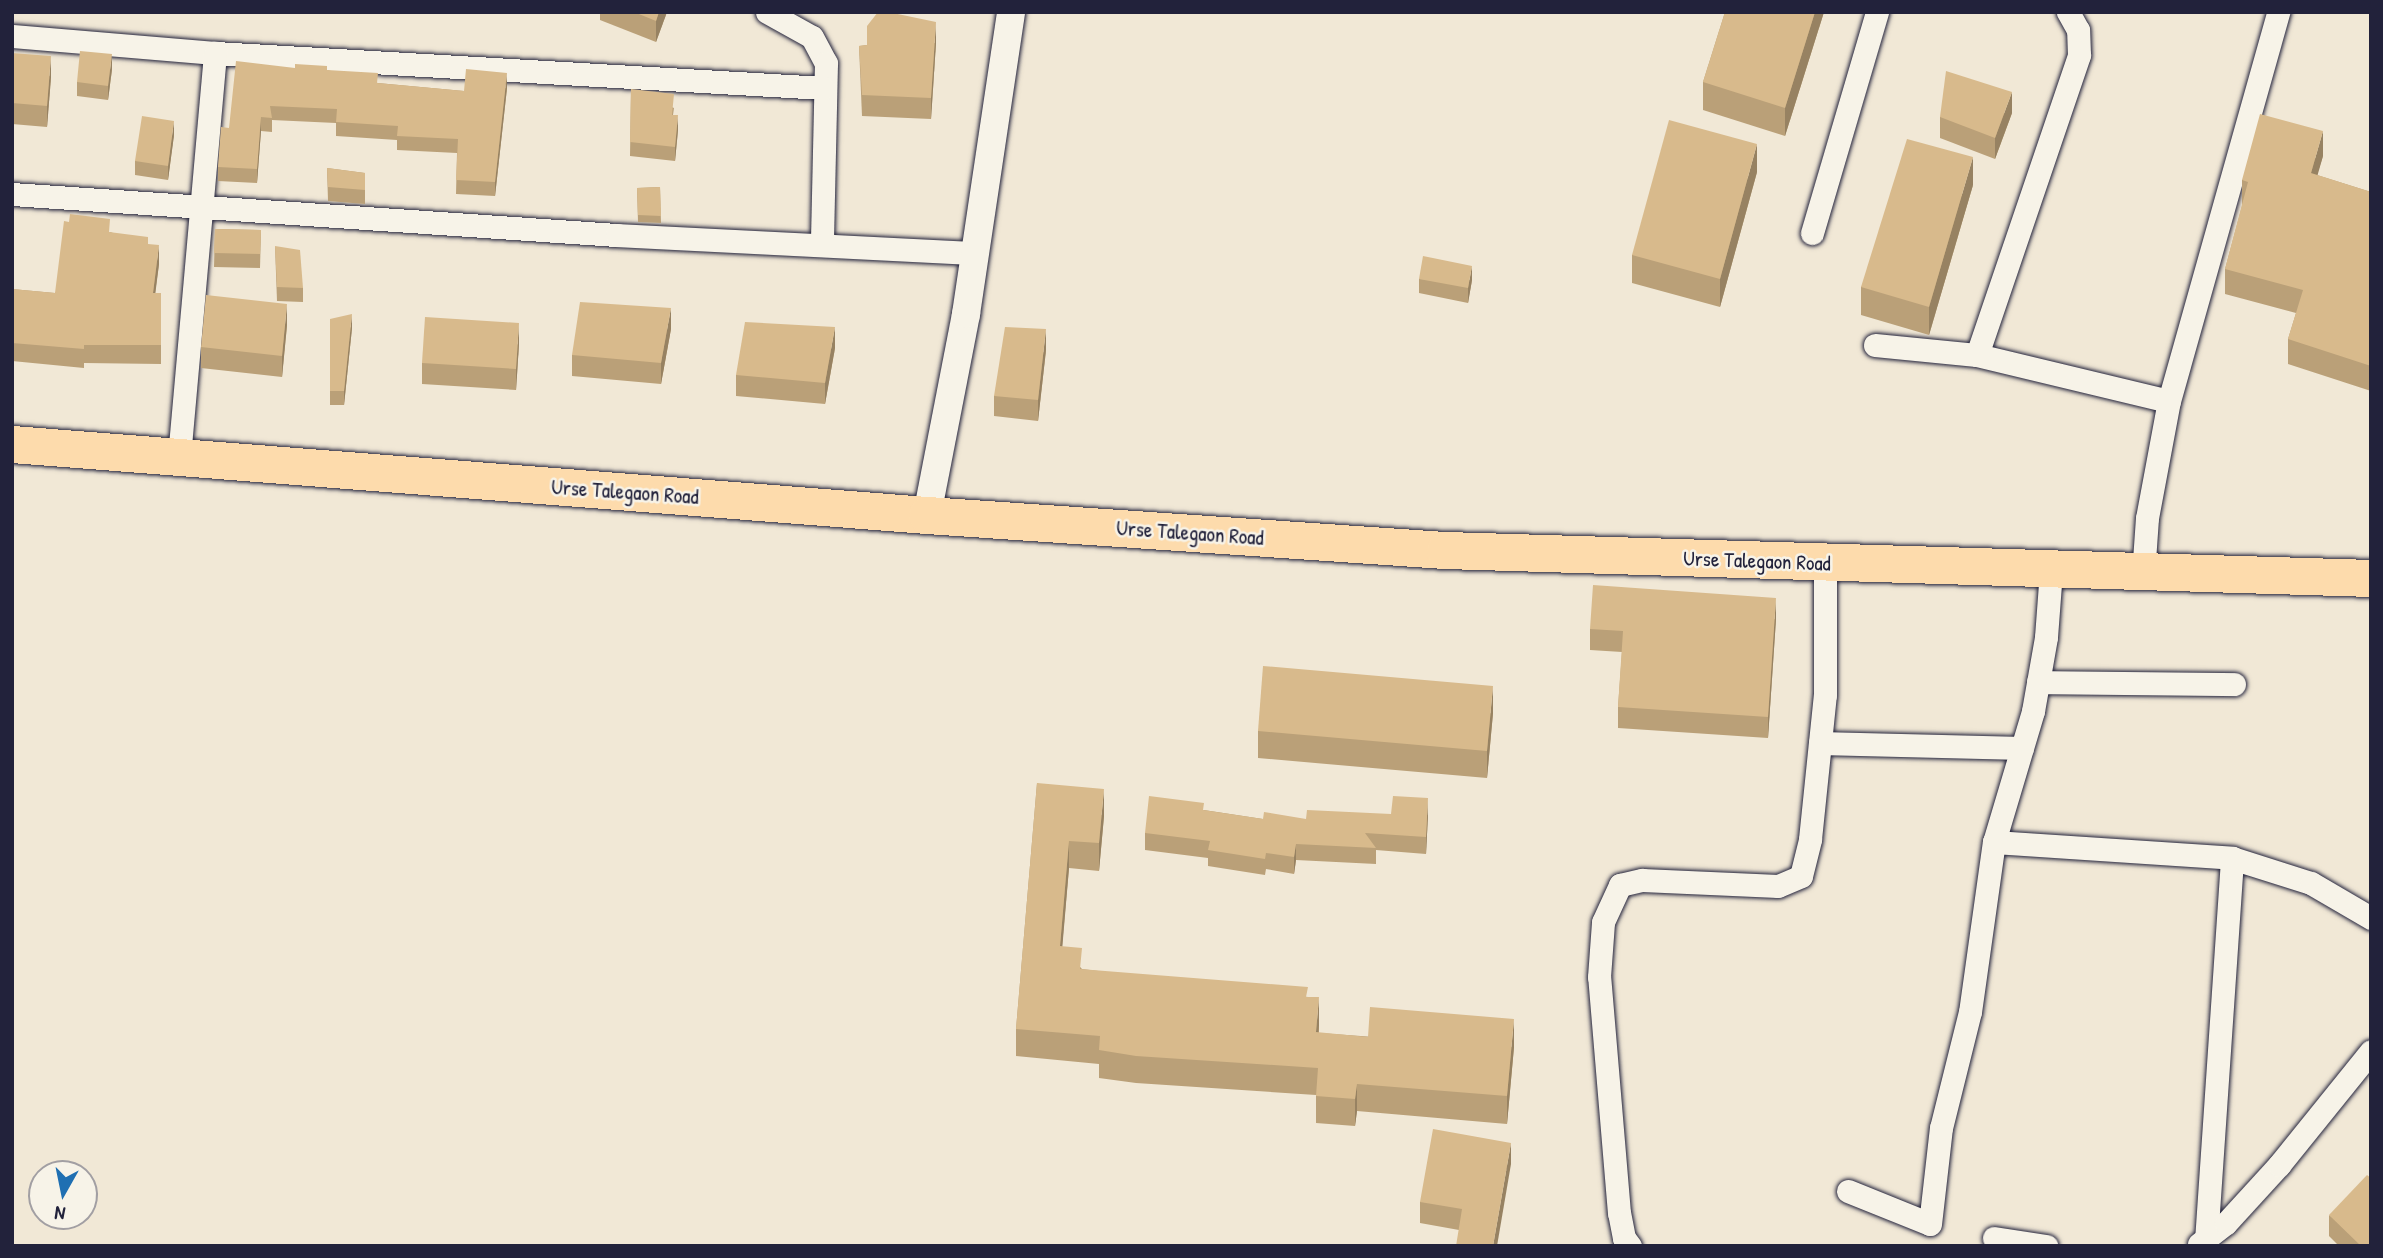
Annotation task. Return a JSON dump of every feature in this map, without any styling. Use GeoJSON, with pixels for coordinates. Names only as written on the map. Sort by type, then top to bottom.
{"type":"FeatureCollection","features":[{"type":"Feature","properties":{"kind":"highway","name":"Urse Talegaon Road"},"geometry":{"type":"LineString","coordinates":[[12,444],[926,515],[1445,550],[2143,575],[2371,578]]}},
{"type":"Feature","properties":{"kind":"street"},"geometry":{"type":"LineString","coordinates":[[766,12],[812,37],[826,63],[823,88],[822,245]]}},
{"type":"Feature","properties":{"kind":"street"},"geometry":{"type":"LineString","coordinates":[[926,515],[976,253],[1011,12]]}},
{"type":"Feature","properties":{"kind":"street"},"geometry":{"type":"LineString","coordinates":[[1812,233],[1877,12]]}},
{"type":"Feature","properties":{"kind":"street"},"geometry":{"type":"LineString","coordinates":[[1977,355],[2079,55],[2078,30],[2068,12]]}},
{"type":"Feature","properties":{"kind":"street"},"geometry":{"type":"LineString","coordinates":[[2143,575],[2147,518],[2169,401],[2278,12]]}},
{"type":"Feature","properties":{"kind":"street"},"geometry":{"type":"LineString","coordinates":[[12,36],[215,53],[823,88]]}},
{"type":"Feature","properties":{"kind":"street"},"geometry":{"type":"LineString","coordinates":[[179,457],[215,53]]}},
{"type":"Feature","properties":{"kind":"street"},"geometry":{"type":"LineString","coordinates":[[12,194],[976,253]]}},
{"type":"Feature","properties":{"kind":"street"},"geometry":{"type":"LineString","coordinates":[[1875,345],[1977,355],[2169,401]]}},
{"type":"Feature","properties":{"kind":"street"},"geometry":{"type":"LineString","coordinates":[[1630,1246],[1624,1238],[1619,1213],[1599,977],[1609,901],[1620,885],[1642,880],[1778,886],[1793,883],[1806,861],[1825,695],[1825,563]]}},
{"type":"Feature","properties":{"kind":"street"},"geometry":{"type":"LineString","coordinates":[[1848,1191],[1930,1224],[1941,1128],[1970,1012],[1994,842],[2038,682],[2051,571]]}},
{"type":"Feature","properties":{"kind":"street"},"geometry":{"type":"LineString","coordinates":[[2038,682],[2234,684]]}},
{"type":"Feature","properties":{"kind":"street"},"geometry":{"type":"LineString","coordinates":[[1820,743],[2022,748]]}},
{"type":"Feature","properties":{"kind":"street"},"geometry":{"type":"LineString","coordinates":[[1994,842],[2232,858],[2311,883],[2371,918]]}},
{"type":"Feature","properties":{"kind":"street"},"geometry":{"type":"LineString","coordinates":[[2201,1243],[2232,858]]}},
{"type":"Feature","properties":{"kind":"street"},"geometry":{"type":"LineString","coordinates":[[2201,1243],[2279,1165],[2371,1051]]}},
{"type":"Feature","properties":{"kind":"street"},"geometry":{"type":"LineString","coordinates":[[1994,1238],[2046,1246]]}},
{"type":"Feature","properties":{"kind":"building"},"geometry":{"type":"Polygon","coordinates":[[[634,12],[659,12],[656,21],[634,12]]]}},
{"type":"Feature","properties":{"kind":"building"},"geometry":{"type":"Polygon","coordinates":[[[878,12],[936,22],[931,98],[862,95],[859,46],[867,45],[867,26],[878,12]]]}},
{"type":"Feature","properties":{"kind":"building"},"geometry":{"type":"Polygon","coordinates":[[[1725,12],[1815,12],[1785,108],[1703,82],[1725,12]]]}},
{"type":"Feature","properties":{"kind":"building"},"geometry":{"type":"Polygon","coordinates":[[[80,51],[112,54],[108,86],[77,82],[80,51]]]}},
{"type":"Feature","properties":{"kind":"building"},"geometry":{"type":"Polygon","coordinates":[[[12,53],[51,56],[47,106],[12,103],[12,53]]]}},
{"type":"Feature","properties":{"kind":"building"},"geometry":{"type":"Polygon","coordinates":[[[236,61],[295,68],[295,64],[327,66],[327,70],[378,73],[377,83],[464,91],[466,69],[507,73],[495,182],[456,180],[458,139],[397,136],[398,126],[336,122],[337,109],[270,106],[272,118],[261,117],[257,169],[218,167],[221,127],[229,128],[236,61]]]}},
{"type":"Feature","properties":{"kind":"building"},"geometry":{"type":"Polygon","coordinates":[[[1946,71],[2012,92],[1995,138],[1940,117],[1946,71]]]}},
{"type":"Feature","properties":{"kind":"building"},"geometry":{"type":"Polygon","coordinates":[[[631,89],[674,94],[672,115],[678,115],[675,147],[630,142],[631,89]]]}},
{"type":"Feature","properties":{"kind":"building"},"geometry":{"type":"Polygon","coordinates":[[[2260,114],[2323,131],[2311,173],[2371,192],[2371,366],[2288,339],[2303,290],[2225,269],[2248,182],[2242,180],[2260,114]]]}},
{"type":"Feature","properties":{"kind":"building"},"geometry":{"type":"Polygon","coordinates":[[[142,116],[174,121],[168,166],[135,161],[142,116]]]}},
{"type":"Feature","properties":{"kind":"building"},"geometry":{"type":"Polygon","coordinates":[[[1669,120],[1757,144],[1720,279],[1632,255],[1669,120]]]}},
{"type":"Feature","properties":{"kind":"building"},"geometry":{"type":"Polygon","coordinates":[[[1907,139],[1973,157],[1929,307],[1861,287],[1907,139]]]}},
{"type":"Feature","properties":{"kind":"building"},"geometry":{"type":"Polygon","coordinates":[[[327,168],[365,173],[365,190],[328,187],[327,168]]]}},
{"type":"Feature","properties":{"kind":"building"},"geometry":{"type":"Polygon","coordinates":[[[660,187],[661,216],[638,215],[637,188],[660,187]]]}},
{"type":"Feature","properties":{"kind":"building"},"geometry":{"type":"Polygon","coordinates":[[[70,214],[110,219],[109,232],[148,237],[148,244],[159,245],[153,293],[161,293],[161,345],[84,345],[84,349],[12,343],[12,289],[55,293],[64,221],[69,222],[70,214]]]}},
{"type":"Feature","properties":{"kind":"building"},"geometry":{"type":"Polygon","coordinates":[[[215,229],[261,230],[260,254],[214,253],[215,229]]]}},
{"type":"Feature","properties":{"kind":"building"},"geometry":{"type":"Polygon","coordinates":[[[275,246],[300,250],[303,288],[277,287],[275,246]]]}},
{"type":"Feature","properties":{"kind":"building"},"geometry":{"type":"Polygon","coordinates":[[[1423,256],[1472,266],[1468,288],[1419,279],[1423,256]]]}},
{"type":"Feature","properties":{"kind":"building"},"geometry":{"type":"Polygon","coordinates":[[[206,295],[287,304],[282,356],[201,347],[206,295]]]}},
{"type":"Feature","properties":{"kind":"building"},"geometry":{"type":"Polygon","coordinates":[[[580,302],[671,308],[661,363],[572,355],[580,302]]]}},
{"type":"Feature","properties":{"kind":"building"},"geometry":{"type":"Polygon","coordinates":[[[352,314],[344,391],[330,391],[330,319],[352,314]]]}},
{"type":"Feature","properties":{"kind":"building"},"geometry":{"type":"Polygon","coordinates":[[[425,317],[519,323],[516,369],[422,363],[425,317]]]}},
{"type":"Feature","properties":{"kind":"building"},"geometry":{"type":"Polygon","coordinates":[[[745,322],[835,327],[825,383],[736,375],[745,322]]]}},
{"type":"Feature","properties":{"kind":"building"},"geometry":{"type":"Polygon","coordinates":[[[1005,327],[1046,329],[1038,400],[994,396],[1005,327]]]}},
{"type":"Feature","properties":{"kind":"building"},"geometry":{"type":"Polygon","coordinates":[[[1593,585],[1776,598],[1768,717],[1618,707],[1623,631],[1590,629],[1593,585]]]}},
{"type":"Feature","properties":{"kind":"building"},"geometry":{"type":"Polygon","coordinates":[[[1263,666],[1493,686],[1487,751],[1258,731],[1263,666]]]}},
{"type":"Feature","properties":{"kind":"building"},"geometry":{"type":"Polygon","coordinates":[[[1037,783],[1104,789],[1099,843],[1069,841],[1060,946],[1082,948],[1080,969],[1308,987],[1306,997],[1319,997],[1316,1032],[1368,1037],[1370,1007],[1514,1019],[1507,1096],[1357,1084],[1355,1099],[1316,1096],[1318,1068],[1136,1056],[1099,1050],[1100,1036],[1016,1029],[1037,783]]]}},
{"type":"Feature","properties":{"kind":"building"},"geometry":{"type":"Polygon","coordinates":[[[1149,796],[1204,803],[1203,810],[1263,819],[1264,812],[1306,819],[1307,810],[1391,814],[1393,796],[1428,798],[1426,837],[1365,833],[1376,848],[1296,844],[1294,857],[1266,853],[1265,859],[1208,850],[1210,841],[1145,833],[1149,796]]]}},
{"type":"Feature","properties":{"kind":"building"},"geometry":{"type":"Polygon","coordinates":[[[1433,1129],[1511,1143],[1493,1246],[1456,1246],[1462,1209],[1420,1202],[1433,1129]]]}},
{"type":"Feature","properties":{"kind":"building"},"geometry":{"type":"Polygon","coordinates":[[[2367,1175],[2371,1178],[2371,1246],[2361,1246],[2329,1215],[2367,1175]]]}}]}
